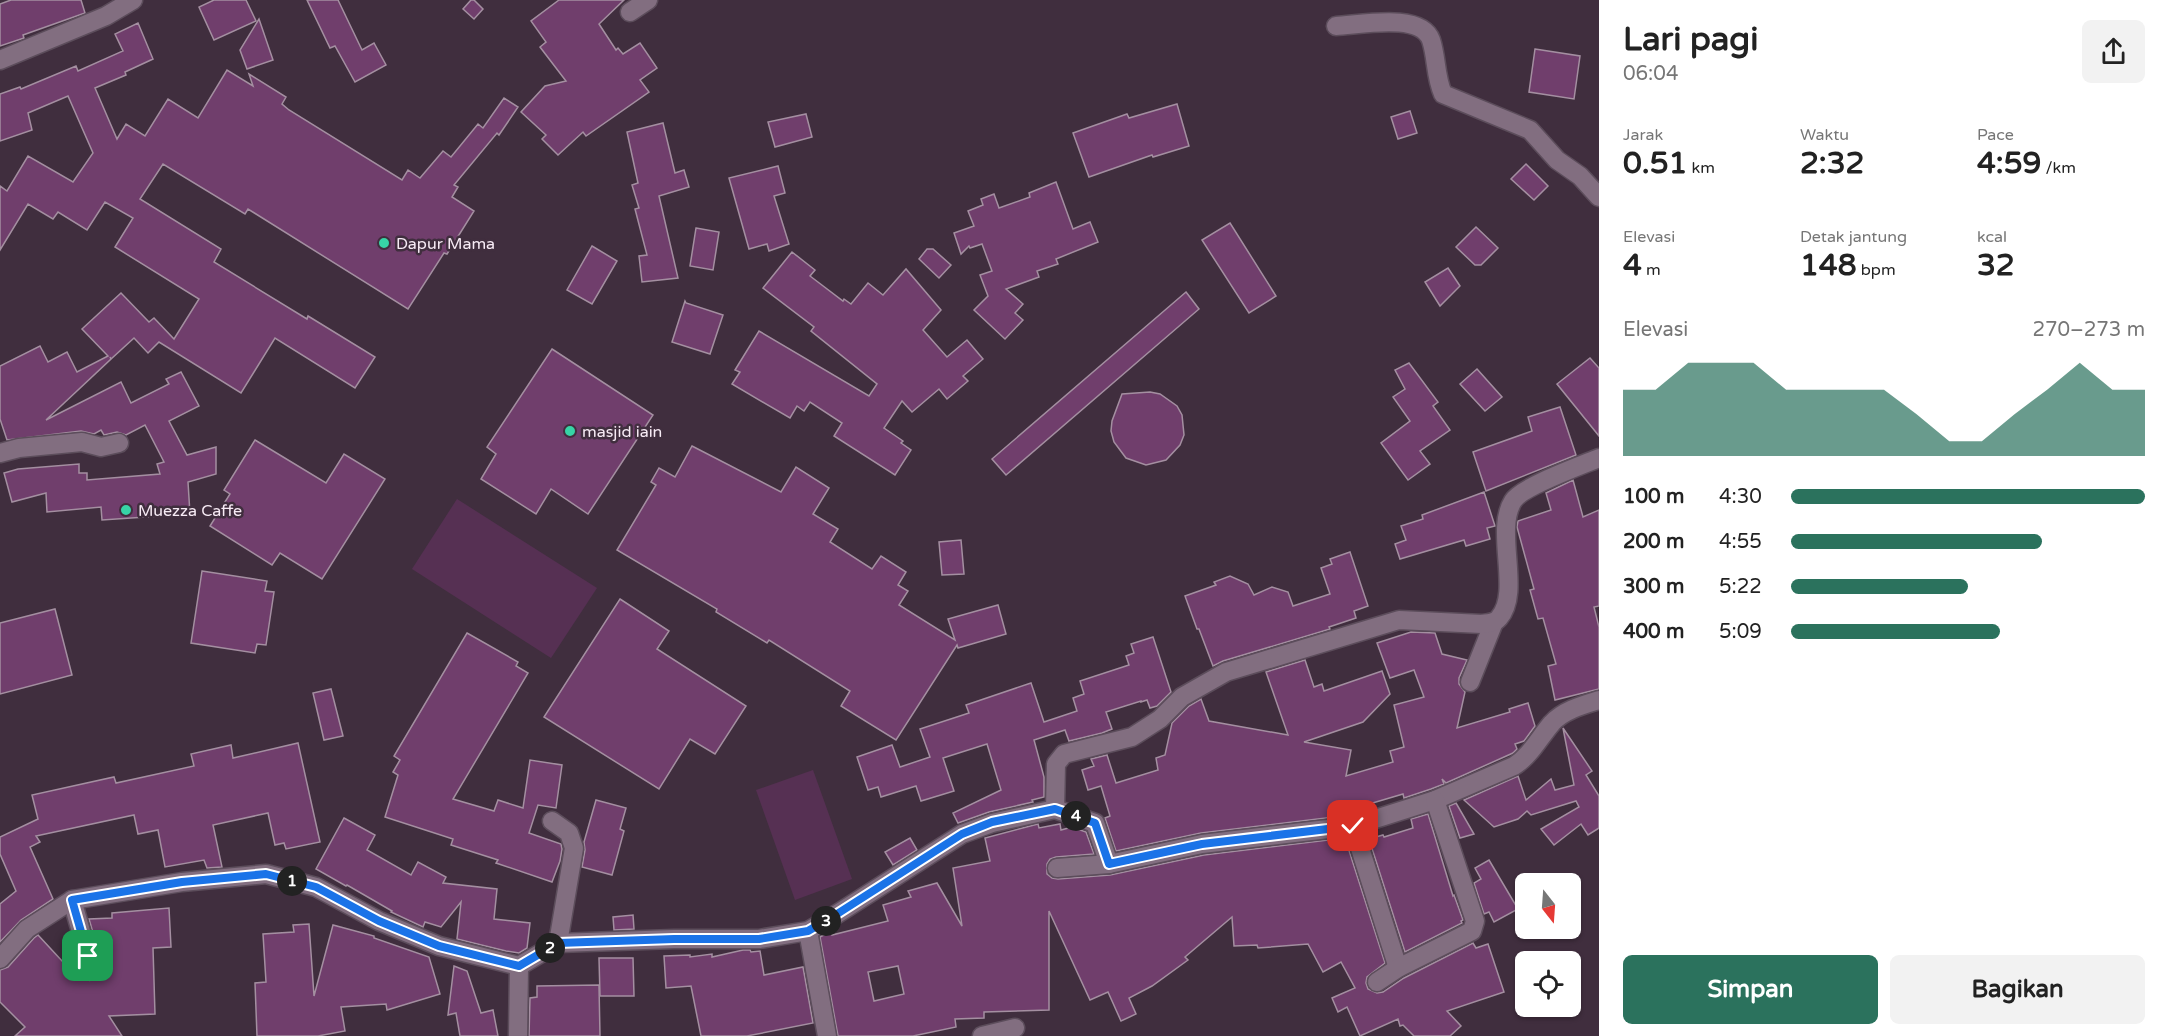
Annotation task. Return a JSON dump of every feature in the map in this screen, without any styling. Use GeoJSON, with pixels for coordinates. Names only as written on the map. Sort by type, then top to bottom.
{"type":"FeatureCollection","features":[{"type":"Feature","properties":{"kind":"street"},"geometry":{"type":"LineString","coordinates":[[0,60],[104,8],[133,0]]}},
{"type":"Feature","properties":{"kind":"street"},"geometry":{"type":"LineString","coordinates":[[630,12],[648,0]]}},
{"type":"Feature","properties":{"kind":"street"},"geometry":{"type":"LineString","coordinates":[[1336,26],[1404,22],[1418,25],[1430,38],[1437,80],[1443,94],[1530,130],[1557,160],[1580,176],[1599,197]]}},
{"type":"Feature","properties":{"kind":"street"},"geometry":{"type":"LineString","coordinates":[[0,453],[19,448],[82,442],[101,447],[119,443]]}},
{"type":"Feature","properties":{"kind":"street"},"geometry":{"type":"LineString","coordinates":[[1470,682],[1494,622],[1500,617],[1504,608],[1508,591],[1506,518],[1514,498],[1526,490],[1599,458]]}},
{"type":"Feature","properties":{"kind":"street"},"geometry":{"type":"LineString","coordinates":[[1055,809],[1056,764],[1065,754],[1132,737],[1160,719],[1182,697],[1226,672],[1399,620],[1482,624],[1494,622]]}},
{"type":"Feature","properties":{"kind":"street"},"geometry":{"type":"LineString","coordinates":[[1057,868],[1109,864],[1202,844],[1353,826],[1435,800],[1514,766],[1524,759],[1554,722],[1576,707],[1599,700]]}},
{"type":"Feature","properties":{"kind":"street"},"geometry":{"type":"LineString","coordinates":[[1377,982],[1398,968],[1472,931],[1475,924],[1435,800]]}},
{"type":"Feature","properties":{"kind":"street"},"geometry":{"type":"LineString","coordinates":[[0,959],[27,929],[72,900],[182,882],[266,874],[316,887],[379,921],[439,946],[519,966],[558,943],[759,939],[808,931],[962,834],[992,822],[1055,809],[1095,823],[1109,864]]}},
{"type":"Feature","properties":{"kind":"street"},"geometry":{"type":"LineString","coordinates":[[552,821],[569,833],[574,848],[558,943]]}},
{"type":"Feature","properties":{"kind":"street"},"geometry":{"type":"LineString","coordinates":[[1353,826],[1398,968]]}},
{"type":"Feature","properties":{"kind":"street"},"geometry":{"type":"LineString","coordinates":[[72,900],[88,956]]}},
{"type":"Feature","properties":{"kind":"street"},"geometry":{"type":"LineString","coordinates":[[808,931],[827,1036]]}},
{"type":"Feature","properties":{"kind":"street"},"geometry":{"type":"LineString","coordinates":[[518,1036],[519,966]]}},
{"type":"Feature","properties":{"kind":"street"},"geometry":{"type":"LineString","coordinates":[[982,1036],[1015,1028]]}},
{"type":"Feature","properties":{"kind":"shaded area"},"geometry":{"type":"Polygon","coordinates":[[[457,499],[597,588],[551,658],[412,569],[457,499]]]}},
{"type":"Feature","properties":{"kind":"shaded area"},"geometry":{"type":"Polygon","coordinates":[[[813,770],[852,879],[795,900],[756,790],[813,770]]]}},
{"type":"Feature","properties":{"kind":"building"},"geometry":{"type":"Polygon","coordinates":[[[11,0],[81,0],[85,13],[23,35],[24,38],[0,46],[0,4],[11,0]]]}},
{"type":"Feature","properties":{"kind":"building"},"geometry":{"type":"Polygon","coordinates":[[[214,0],[246,0],[256,21],[214,40],[199,7],[214,0]]]}},
{"type":"Feature","properties":{"kind":"building"},"geometry":{"type":"Polygon","coordinates":[[[307,0],[338,0],[362,50],[374,43],[386,65],[355,82],[335,46],[330,48],[307,0]]]}},
{"type":"Feature","properties":{"kind":"building"},"geometry":{"type":"Polygon","coordinates":[[[471,0],[483,9],[474,19],[463,9],[471,0]]]}},
{"type":"Feature","properties":{"kind":"building"},"geometry":{"type":"Polygon","coordinates":[[[559,0],[624,0],[599,24],[616,50],[618,48],[623,54],[640,43],[657,68],[640,80],[649,92],[586,136],[583,132],[558,155],[542,139],[546,135],[521,112],[545,86],[566,81],[540,47],[546,42],[531,21],[559,0]]]}},
{"type":"Feature","properties":{"kind":"building"},"geometry":{"type":"Polygon","coordinates":[[[259,19],[273,60],[247,69],[240,50],[259,19]]]}},
{"type":"Feature","properties":{"kind":"building"},"geometry":{"type":"Polygon","coordinates":[[[138,23],[153,59],[125,72],[126,75],[95,88],[117,139],[126,124],[145,136],[168,99],[198,118],[227,70],[253,86],[249,74],[286,97],[282,104],[289,110],[402,180],[408,170],[420,178],[443,151],[451,157],[478,124],[483,128],[504,98],[518,107],[499,135],[497,133],[454,185],[458,187],[452,197],[474,211],[408,309],[248,209],[245,214],[163,164],[140,199],[221,249],[214,262],[307,319],[308,316],[375,357],[355,388],[275,338],[241,393],[159,342],[148,353],[134,338],[46,420],[121,382],[131,403],[169,384],[166,379],[181,372],[199,406],[169,421],[187,455],[216,447],[216,474],[188,482],[190,514],[102,520],[101,507],[47,512],[46,493],[12,502],[4,473],[18,469],[79,464],[79,473],[87,473],[87,480],[160,474],[157,464],[164,462],[145,425],[126,435],[117,432],[104,435],[101,430],[94,434],[81,431],[7,440],[0,419],[0,366],[40,346],[48,362],[67,352],[77,372],[108,356],[82,329],[121,293],[149,322],[154,318],[174,339],[199,299],[115,247],[133,218],[105,202],[87,230],[58,212],[53,219],[28,204],[0,250],[0,186],[7,191],[28,156],[73,182],[93,153],[68,96],[28,113],[32,130],[0,141],[0,94],[20,87],[21,89],[76,66],[78,71],[123,51],[115,34],[138,23]]]}},
{"type":"Feature","properties":{"kind":"building"},"geometry":{"type":"Polygon","coordinates":[[[1535,49],[1580,56],[1574,99],[1529,92],[1535,49]]]}},
{"type":"Feature","properties":{"kind":"building"},"geometry":{"type":"Polygon","coordinates":[[[1177,104],[1189,146],[1153,157],[1152,155],[1089,177],[1073,133],[1127,114],[1129,118],[1177,104]]]}},
{"type":"Feature","properties":{"kind":"building"},"geometry":{"type":"Polygon","coordinates":[[[1410,111],[1417,133],[1398,139],[1391,117],[1410,111]]]}},
{"type":"Feature","properties":{"kind":"building"},"geometry":{"type":"Polygon","coordinates":[[[806,114],[812,137],[775,147],[768,122],[806,114]]]}},
{"type":"Feature","properties":{"kind":"building"},"geometry":{"type":"Polygon","coordinates":[[[663,123],[675,173],[684,170],[689,187],[659,196],[678,278],[642,282],[639,256],[647,255],[635,209],[639,208],[632,185],[638,183],[627,132],[663,123]]]}},
{"type":"Feature","properties":{"kind":"building"},"geometry":{"type":"Polygon","coordinates":[[[1526,164],[1548,186],[1534,200],[1511,179],[1526,164]]]}},
{"type":"Feature","properties":{"kind":"building"},"geometry":{"type":"Polygon","coordinates":[[[778,166],[785,193],[774,196],[789,244],[769,251],[767,244],[749,249],[729,178],[778,166]]]}},
{"type":"Feature","properties":{"kind":"building"},"geometry":{"type":"Polygon","coordinates":[[[1056,182],[1073,229],[1090,222],[1098,242],[1056,259],[1058,264],[1037,271],[1039,277],[1006,289],[1023,304],[1015,313],[1023,320],[1005,339],[974,310],[988,296],[980,275],[992,271],[982,244],[970,248],[969,246],[961,254],[954,233],[974,226],[968,211],[983,205],[981,199],[994,194],[999,208],[1030,197],[1029,193],[1056,182]]]}},
{"type":"Feature","properties":{"kind":"building"},"geometry":{"type":"Polygon","coordinates":[[[1230,223],[1276,296],[1249,313],[1202,240],[1230,223]]]}},
{"type":"Feature","properties":{"kind":"building"},"geometry":{"type":"Polygon","coordinates":[[[1476,227],[1498,248],[1481,265],[1475,265],[1456,247],[1476,227]]]}},
{"type":"Feature","properties":{"kind":"building"},"geometry":{"type":"Polygon","coordinates":[[[696,228],[719,232],[713,270],[690,266],[696,228]]]}},
{"type":"Feature","properties":{"kind":"building"},"geometry":{"type":"Polygon","coordinates":[[[592,246],[617,261],[592,304],[567,290],[592,246]]]}},
{"type":"Feature","properties":{"kind":"building"},"geometry":{"type":"Polygon","coordinates":[[[927,249],[933,249],[951,265],[939,278],[919,259],[927,249]]]}},
{"type":"Feature","properties":{"kind":"building"},"geometry":{"type":"Polygon","coordinates":[[[792,252],[815,270],[810,276],[843,301],[844,299],[851,304],[868,283],[883,295],[906,269],[941,310],[923,330],[947,357],[967,340],[983,359],[963,376],[968,381],[947,399],[939,389],[912,412],[902,401],[884,428],[903,441],[901,443],[911,450],[895,475],[834,436],[842,423],[810,402],[804,411],[797,406],[790,418],[732,384],[740,372],[735,370],[759,331],[869,396],[877,384],[811,331],[814,327],[763,288],[792,252]]]}},
{"type":"Feature","properties":{"kind":"building"},"geometry":{"type":"Polygon","coordinates":[[[1448,268],[1460,286],[1440,306],[1425,282],[1448,268]]]}},
{"type":"Feature","properties":{"kind":"building"},"geometry":{"type":"Polygon","coordinates":[[[1186,292],[1199,309],[1006,475],[992,459],[1186,292]]]}},
{"type":"Feature","properties":{"kind":"building"},"geometry":{"type":"Polygon","coordinates":[[[685,301],[723,315],[710,354],[672,342],[685,301]]]}},
{"type":"Feature","properties":{"kind":"building","name":"masjid iain"},"geometry":{"type":"Polygon","coordinates":[[[552,349],[653,415],[588,514],[551,489],[536,514],[481,479],[496,454],[487,447],[552,349]]]}},
{"type":"Feature","properties":{"kind":"building"},"geometry":{"type":"Polygon","coordinates":[[[1590,358],[1599,368],[1599,436],[1557,384],[1590,358]]]}},
{"type":"Feature","properties":{"kind":"building"},"geometry":{"type":"Polygon","coordinates":[[[1409,363],[1438,402],[1433,406],[1450,430],[1420,451],[1430,464],[1408,480],[1381,443],[1410,421],[1393,397],[1405,389],[1395,370],[1409,363]]]}},
{"type":"Feature","properties":{"kind":"building"},"geometry":{"type":"Polygon","coordinates":[[[1477,369],[1502,397],[1485,411],[1460,384],[1477,369]]]}},
{"type":"Feature","properties":{"kind":"building"},"geometry":{"type":"Polygon","coordinates":[[[1150,392],[1160,394],[1177,406],[1182,415],[1184,435],[1180,445],[1166,460],[1146,465],[1126,458],[1114,442],[1111,431],[1112,421],[1122,394],[1150,392]]]}},
{"type":"Feature","properties":{"kind":"building"},"geometry":{"type":"Polygon","coordinates":[[[1560,407],[1576,455],[1486,491],[1473,452],[1532,431],[1528,417],[1560,407]]]}},
{"type":"Feature","properties":{"kind":"building"},"geometry":{"type":"Polygon","coordinates":[[[255,440],[326,483],[344,454],[385,479],[322,579],[280,553],[272,565],[210,526],[230,494],[224,490],[255,440]]]}},
{"type":"Feature","properties":{"kind":"building"},"geometry":{"type":"Polygon","coordinates":[[[692,446],[781,492],[796,467],[829,488],[813,514],[838,529],[830,542],[872,569],[881,556],[906,572],[898,585],[908,591],[899,605],[955,640],[948,619],[998,605],[1006,634],[958,648],[957,645],[896,740],[841,706],[850,691],[769,640],[767,643],[716,612],[717,609],[617,550],[656,485],[651,482],[659,468],[675,477],[692,446]]]}},
{"type":"Feature","properties":{"kind":"building"},"geometry":{"type":"Polygon","coordinates":[[[1573,480],[1583,517],[1599,510],[1599,606],[1594,607],[1599,627],[1599,689],[1555,700],[1548,666],[1556,664],[1543,618],[1538,619],[1530,590],[1534,589],[1517,527],[1518,521],[1551,510],[1546,493],[1573,480]]]}},
{"type":"Feature","properties":{"kind":"building"},"geometry":{"type":"Polygon","coordinates":[[[1484,492],[1495,526],[1487,528],[1490,539],[1466,546],[1464,540],[1400,559],[1395,544],[1406,540],[1401,526],[1423,519],[1422,515],[1484,492]]]}},
{"type":"Feature","properties":{"kind":"building"},"geometry":{"type":"Polygon","coordinates":[[[961,540],[964,574],[942,575],[939,542],[961,540]]]}},
{"type":"Feature","properties":{"kind":"building"},"geometry":{"type":"Polygon","coordinates":[[[1350,552],[1368,606],[1354,611],[1356,618],[1329,627],[1330,629],[1213,666],[1185,596],[1216,585],[1214,582],[1230,576],[1248,584],[1254,595],[1272,587],[1288,592],[1293,606],[1330,594],[1321,568],[1332,564],[1330,559],[1350,552]]]}},
{"type":"Feature","properties":{"kind":"building"},"geometry":{"type":"Polygon","coordinates":[[[202,571],[267,581],[265,591],[274,592],[266,645],[257,644],[255,653],[191,643],[202,571]]]}},
{"type":"Feature","properties":{"kind":"building"},"geometry":{"type":"Polygon","coordinates":[[[620,599],[669,631],[657,649],[746,706],[715,754],[690,739],[659,789],[544,717],[620,599]]]}},
{"type":"Feature","properties":{"kind":"building"},"geometry":{"type":"Polygon","coordinates":[[[55,609],[72,675],[0,694],[0,623],[55,609]]]}},
{"type":"Feature","properties":{"kind":"building"},"geometry":{"type":"Polygon","coordinates":[[[1411,632],[1435,633],[1442,654],[1467,660],[1459,678],[1459,684],[1465,692],[1457,728],[1510,712],[1509,709],[1528,703],[1535,726],[1524,741],[1515,744],[1517,749],[1513,753],[1446,783],[1442,779],[1444,784],[1431,789],[1404,798],[1403,794],[1359,807],[1360,812],[1351,815],[1201,833],[1116,851],[1105,818],[1110,816],[1101,786],[1088,790],[1082,770],[1094,766],[1091,759],[1107,755],[1116,783],[1158,770],[1156,758],[1165,755],[1172,723],[1189,706],[1201,699],[1209,721],[1288,735],[1266,672],[1305,660],[1314,687],[1322,684],[1324,691],[1382,671],[1390,694],[1363,722],[1304,742],[1351,750],[1346,776],[1393,762],[1390,751],[1404,747],[1394,705],[1424,697],[1414,670],[1390,678],[1377,643],[1411,632]]]}},
{"type":"Feature","properties":{"kind":"building"},"geometry":{"type":"Polygon","coordinates":[[[467,633],[518,662],[516,666],[528,673],[453,799],[494,811],[498,800],[523,808],[530,760],[562,765],[556,808],[538,805],[529,833],[561,844],[560,861],[552,882],[496,863],[498,860],[451,845],[453,839],[385,817],[398,775],[393,772],[400,760],[394,756],[467,633]]]}},
{"type":"Feature","properties":{"kind":"building"},"geometry":{"type":"Polygon","coordinates":[[[1153,637],[1171,692],[1157,706],[1150,708],[1147,700],[1106,712],[1112,729],[1102,733],[1069,741],[1065,730],[1034,740],[1044,777],[1044,797],[958,823],[953,813],[1001,790],[987,744],[943,758],[954,791],[921,801],[916,786],[881,797],[878,787],[868,790],[857,757],[892,745],[900,767],[930,757],[920,729],[969,713],[966,705],[1031,683],[1044,722],[1077,711],[1073,698],[1084,694],[1080,681],[1129,665],[1126,656],[1134,653],[1131,644],[1153,637]]]}},
{"type":"Feature","properties":{"kind":"building"},"geometry":{"type":"Polygon","coordinates":[[[331,689],[343,736],[324,740],[313,693],[331,689]]]}},
{"type":"Feature","properties":{"kind":"building"},"geometry":{"type":"Polygon","coordinates":[[[1563,728],[1592,771],[1586,775],[1599,796],[1599,828],[1588,835],[1581,824],[1554,845],[1541,829],[1579,807],[1576,801],[1531,815],[1527,811],[1518,819],[1494,827],[1464,800],[1518,776],[1526,800],[1551,779],[1555,790],[1574,785],[1563,728]]]}},
{"type":"Feature","properties":{"kind":"building"},"geometry":{"type":"Polygon","coordinates":[[[298,743],[320,842],[286,849],[284,843],[275,845],[268,813],[213,825],[222,867],[207,868],[204,860],[165,867],[158,830],[138,834],[134,815],[36,836],[40,842],[30,847],[53,899],[21,920],[0,942],[0,904],[16,891],[0,854],[0,837],[38,819],[32,795],[114,777],[116,783],[194,766],[191,754],[231,745],[233,758],[298,743]]]}},
{"type":"Feature","properties":{"kind":"building"},"geometry":{"type":"Polygon","coordinates":[[[596,800],[626,808],[620,829],[624,831],[612,875],[582,867],[584,842],[596,800]]]}},
{"type":"Feature","properties":{"kind":"building"},"geometry":{"type":"Polygon","coordinates":[[[1456,803],[1474,834],[1460,838],[1449,806],[1456,803]]]}},
{"type":"Feature","properties":{"kind":"building"},"geometry":{"type":"Polygon","coordinates":[[[1428,814],[1453,896],[1463,920],[1462,923],[1405,952],[1369,839],[1413,828],[1411,819],[1428,814]]]}},
{"type":"Feature","properties":{"kind":"building"},"geometry":{"type":"Polygon","coordinates":[[[344,818],[375,835],[367,850],[411,875],[418,862],[446,877],[443,883],[497,889],[494,919],[530,923],[527,948],[519,953],[457,939],[461,902],[441,927],[425,922],[423,927],[391,912],[316,869],[344,818]]]}},
{"type":"Feature","properties":{"kind":"building"},"geometry":{"type":"Polygon","coordinates":[[[1038,824],[1039,828],[1060,824],[1061,830],[1072,827],[1086,832],[1094,854],[1050,859],[1047,864],[1047,874],[1058,879],[1110,875],[1204,855],[1345,838],[1385,963],[1367,977],[1368,989],[1377,993],[1383,992],[1404,978],[1473,943],[1476,948],[1488,944],[1504,992],[1447,1011],[1461,1026],[1450,1036],[1414,1036],[1403,1025],[1400,1026],[1398,1019],[1360,1036],[1347,1007],[1338,1012],[1332,998],[1355,988],[1341,962],[1323,972],[1308,944],[1258,948],[1257,945],[1234,946],[1232,917],[1185,957],[1188,960],[1152,986],[1129,998],[1136,1014],[1121,1021],[1108,992],[1090,1000],[1049,911],[1049,1010],[984,1012],[984,1018],[955,1019],[956,1027],[913,1036],[838,1036],[820,937],[831,931],[832,935],[888,921],[883,905],[911,897],[908,891],[937,883],[962,926],[953,868],[990,861],[985,838],[1038,824]],[[898,966],[868,972],[874,1001],[904,994],[898,966]]]}},
{"type":"Feature","properties":{"kind":"building"},"geometry":{"type":"Polygon","coordinates":[[[910,838],[917,850],[893,865],[885,852],[910,838]]]}},
{"type":"Feature","properties":{"kind":"building"},"geometry":{"type":"Polygon","coordinates":[[[1489,860],[1515,904],[1515,911],[1494,922],[1489,912],[1484,914],[1474,883],[1481,879],[1475,868],[1489,860]]]}},
{"type":"Feature","properties":{"kind":"building"},"geometry":{"type":"Polygon","coordinates":[[[169,908],[171,947],[153,948],[155,1014],[109,1016],[122,1036],[15,1036],[25,1027],[0,1002],[0,970],[8,967],[34,938],[38,935],[63,962],[75,953],[90,981],[90,967],[96,963],[99,953],[89,919],[112,918],[112,913],[169,908]]]}},
{"type":"Feature","properties":{"kind":"building"},"geometry":{"type":"Polygon","coordinates":[[[633,915],[634,929],[614,930],[613,917],[633,915]]]}},
{"type":"Feature","properties":{"kind":"building"},"geometry":{"type":"Polygon","coordinates":[[[309,924],[314,996],[333,925],[374,936],[374,938],[429,957],[440,994],[387,1010],[386,1004],[341,1007],[345,1031],[318,1036],[257,1036],[255,983],[266,982],[263,934],[294,932],[293,925],[309,924]]]}},
{"type":"Feature","properties":{"kind":"building"},"geometry":{"type":"Polygon","coordinates":[[[743,950],[760,951],[764,975],[803,967],[813,1023],[747,1036],[701,1036],[691,986],[666,988],[664,956],[690,955],[690,957],[712,954],[712,957],[743,950]]]}},
{"type":"Feature","properties":{"kind":"building"},"geometry":{"type":"Polygon","coordinates":[[[599,958],[633,958],[634,996],[600,996],[599,958]]]}},
{"type":"Feature","properties":{"kind":"building"},"geometry":{"type":"Polygon","coordinates":[[[454,966],[467,971],[481,1013],[493,1010],[498,1036],[460,1036],[456,1013],[448,1015],[454,966]]]}},
{"type":"Feature","properties":{"kind":"building"},"geometry":{"type":"Polygon","coordinates":[[[599,985],[600,1036],[529,1036],[530,998],[537,997],[537,986],[599,985]]]}},
{"type":"Feature","properties":{"kind":"place","name":"Dapur Mama"},"geometry":{"type":"Point","coordinates":[384,243]}},
{"type":"Feature","properties":{"kind":"place","name":"masjid iain"},"geometry":{"type":"Point","coordinates":[570,431]}},
{"type":"Feature","properties":{"kind":"place","name":"Muezza Caffe"},"geometry":{"type":"Point","coordinates":[126,510]}},
{"type":"Feature","properties":{"kind":"route"},"geometry":{"type":"LineString","coordinates":[[88,956],[72,900],[182,882],[266,874],[316,887],[379,921],[439,946],[519,966],[558,943],[759,939],[808,931],[962,834],[992,822],[1055,809],[1095,823],[1109,864],[1202,844],[1353,826]]}}]}
